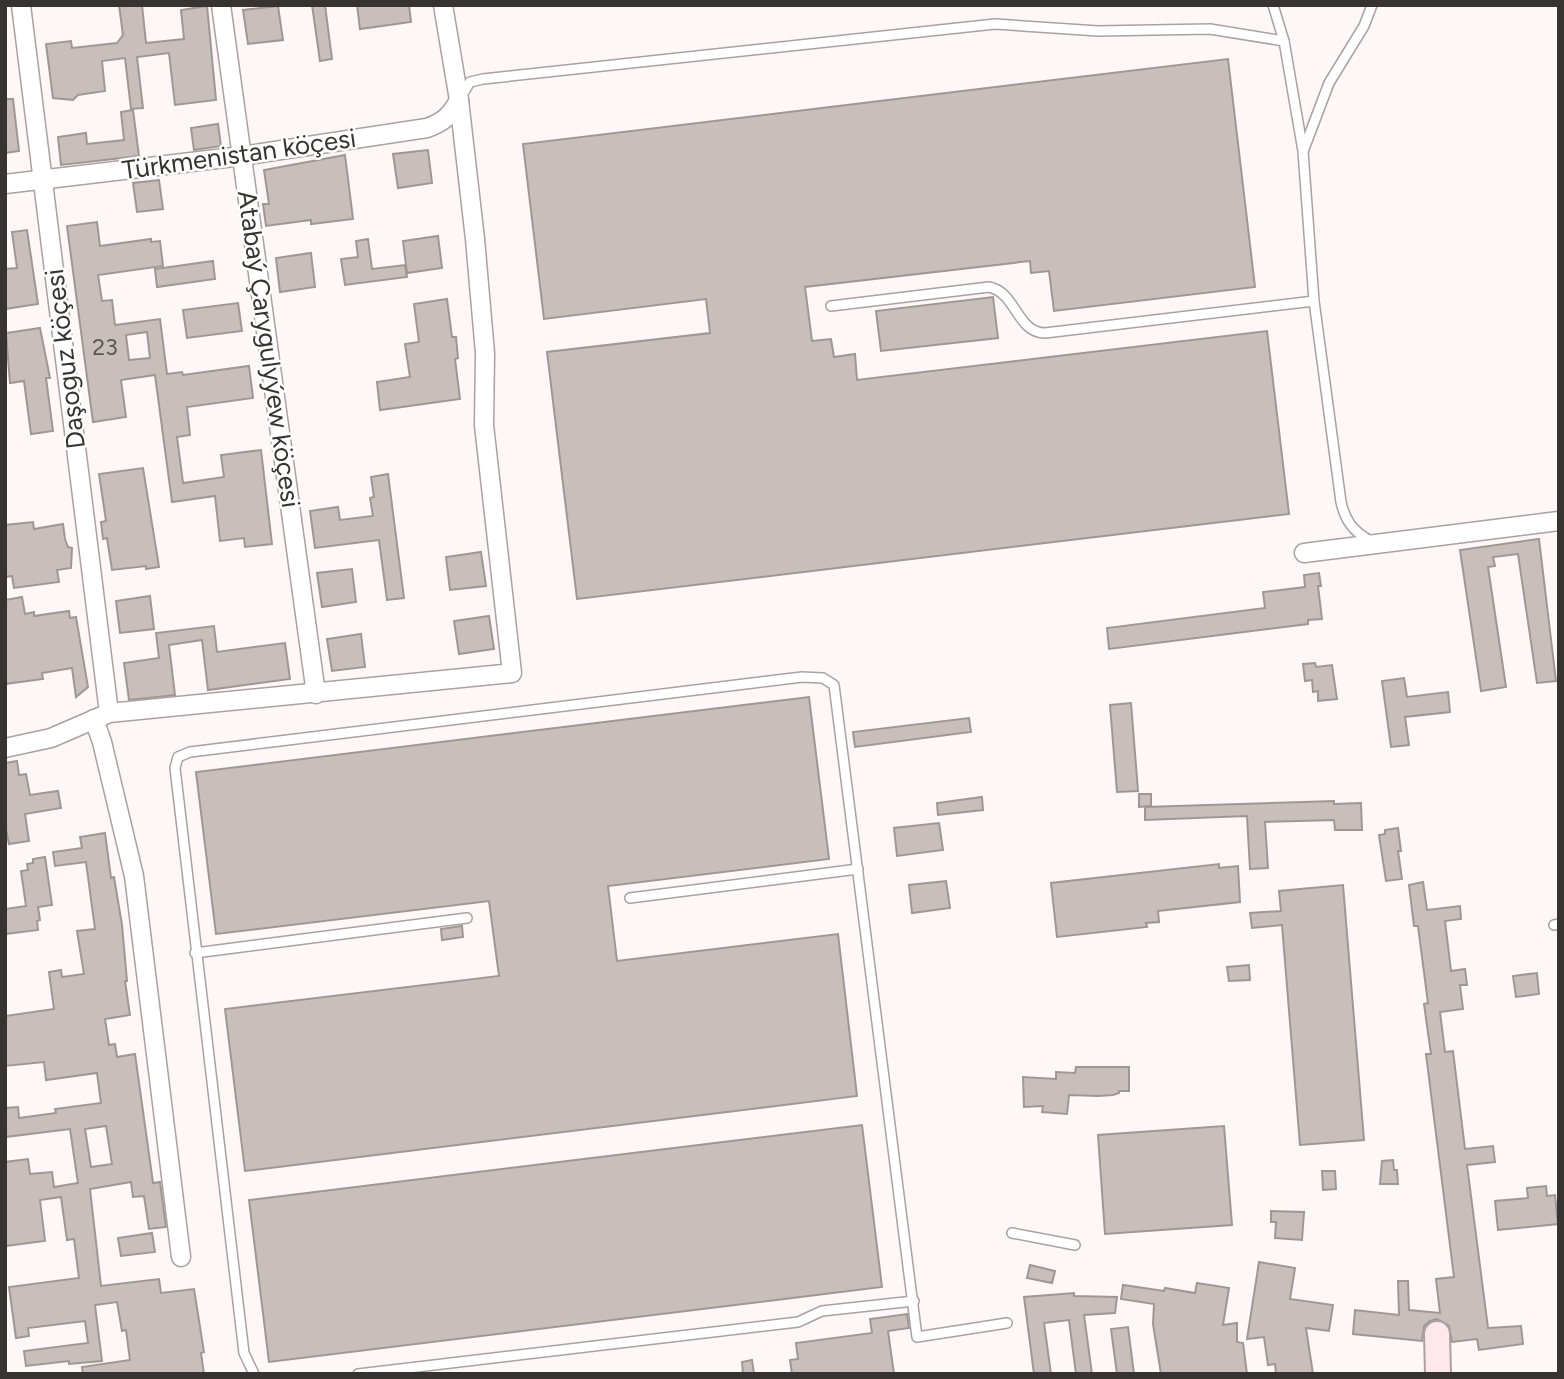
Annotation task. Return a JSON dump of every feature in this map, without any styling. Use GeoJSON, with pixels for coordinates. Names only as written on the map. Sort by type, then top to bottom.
{"type":"FeatureCollection","features":[{"type":"Feature","properties":{"kind":"street","name":"Daşoguz köçesi"},"geometry":{"type":"LineString","coordinates":[[21,5],[43,179],[102,742],[134,876],[181,1256]]}},
{"type":"Feature","properties":{"kind":"street","name":"Atabaý Çarygulyýew köçesi"},"geometry":{"type":"LineString","coordinates":[[221,5],[316,694]]}},
{"type":"Feature","properties":{"kind":"street"},"geometry":{"type":"LineString","coordinates":[[5,748],[51,738],[101,716],[512,673],[484,425],[485,353],[459,100],[443,5]]}},
{"type":"Feature","properties":{"kind":"street","name":"Türkmenistan köçesi"},"geometry":{"type":"LineString","coordinates":[[5,184],[243,156],[427,128],[442,123],[459,100]]}},
{"type":"Feature","properties":{"kind":"street"},"geometry":{"type":"LineString","coordinates":[[1304,553],[1559,521]]}},
{"type":"Feature","properties":{"kind":"street"},"geometry":{"type":"LineString","coordinates":[[1437,1334],[1438,1374]]}},
{"type":"Feature","properties":{"kind":"lane"},"geometry":{"type":"LineString","coordinates":[[1273,5],[1284,41],[1303,151],[1314,301],[1344,515],[1355,530],[1376,544]]}},
{"type":"Feature","properties":{"kind":"lane"},"geometry":{"type":"LineString","coordinates":[[1303,151],[1329,83],[1364,26],[1372,5]]}},
{"type":"Feature","properties":{"kind":"lane"},"geometry":{"type":"LineString","coordinates":[[459,100],[470,82],[483,79],[995,23],[1098,30],[1210,29],[1284,41]]}},
{"type":"Feature","properties":{"kind":"lane"},"geometry":{"type":"LineString","coordinates":[[831,306],[989,287],[1004,293],[1029,328],[1037,333],[1045,333],[1314,301]]}},
{"type":"Feature","properties":{"kind":"lane"},"geometry":{"type":"LineString","coordinates":[[254,1374],[244,1353],[195,953],[175,768],[178,757],[204,750],[802,677],[823,678],[834,685],[918,1337],[1007,1323]]}},
{"type":"Feature","properties":{"kind":"lane"},"geometry":{"type":"LineString","coordinates":[[630,898],[858,869]]}},
{"type":"Feature","properties":{"kind":"lane"},"geometry":{"type":"LineString","coordinates":[[195,953],[467,918]]}},
{"type":"Feature","properties":{"kind":"lane"},"geometry":{"type":"LineString","coordinates":[[1012,1233],[1075,1245]]}},
{"type":"Feature","properties":{"kind":"lane"},"geometry":{"type":"LineString","coordinates":[[358,1374],[798,1322],[822,1311],[914,1301]]}},
{"type":"Feature","properties":{"kind":"building"},"geometry":{"type":"Polygon","coordinates":[[[119,5],[142,5],[146,43],[184,39],[181,10],[207,6],[216,100],[175,105],[169,53],[137,57],[143,108],[131,109],[125,58],[102,61],[105,91],[78,95],[73,100],[53,98],[46,44],[71,41],[72,48],[117,43],[123,35],[119,5]]]}},
{"type":"Feature","properties":{"kind":"building"},"geometry":{"type":"Polygon","coordinates":[[[312,5],[325,5],[332,59],[320,61],[312,5]]]}},
{"type":"Feature","properties":{"kind":"building"},"geometry":{"type":"Polygon","coordinates":[[[357,5],[409,5],[411,22],[360,29],[357,5]]]}},
{"type":"Feature","properties":{"kind":"building"},"geometry":{"type":"Polygon","coordinates":[[[278,6],[283,40],[248,44],[243,10],[278,6]]]}},
{"type":"Feature","properties":{"kind":"building"},"geometry":{"type":"Polygon","coordinates":[[[1228,59],[1255,287],[1054,311],[1049,271],[1031,273],[1030,261],[805,287],[812,341],[831,339],[834,357],[855,354],[857,380],[1267,331],[1289,514],[577,599],[547,352],[710,333],[706,299],[544,319],[523,144],[1228,59]]]}},
{"type":"Feature","properties":{"kind":"building"},"geometry":{"type":"Polygon","coordinates":[[[5,99],[13,99],[19,151],[5,153],[5,99]]]}},
{"type":"Feature","properties":{"kind":"building"},"geometry":{"type":"Polygon","coordinates":[[[133,110],[139,156],[61,165],[58,137],[86,133],[87,144],[124,140],[121,112],[133,110]]]}},
{"type":"Feature","properties":{"kind":"building"},"geometry":{"type":"Polygon","coordinates":[[[218,124],[221,146],[194,150],[191,128],[218,124]]]}},
{"type":"Feature","properties":{"kind":"building"},"geometry":{"type":"Polygon","coordinates":[[[428,150],[432,183],[398,188],[393,154],[428,150]]]}},
{"type":"Feature","properties":{"kind":"building"},"geometry":{"type":"Polygon","coordinates":[[[345,155],[353,219],[311,224],[311,220],[266,226],[263,204],[269,204],[264,170],[345,155]]]}},
{"type":"Feature","properties":{"kind":"building"},"geometry":{"type":"Polygon","coordinates":[[[159,180],[163,209],[137,212],[133,183],[159,180]]]}},
{"type":"Feature","properties":{"kind":"building"},"geometry":{"type":"Polygon","coordinates":[[[97,222],[100,246],[151,239],[151,242],[160,241],[163,266],[98,275],[102,301],[112,300],[115,325],[160,319],[167,374],[182,372],[183,375],[249,366],[253,398],[187,407],[190,435],[177,437],[183,483],[224,477],[221,455],[261,450],[272,544],[245,547],[244,538],[220,541],[215,496],[172,502],[155,375],[121,380],[126,417],[93,422],[67,226],[97,222]],[[147,332],[126,335],[129,360],[150,358],[147,332]]]}},
{"type":"Feature","properties":{"kind":"building"},"geometry":{"type":"Polygon","coordinates":[[[27,230],[38,304],[5,309],[5,269],[17,268],[12,232],[27,230]]]}},
{"type":"Feature","properties":{"kind":"building"},"geometry":{"type":"Polygon","coordinates":[[[438,236],[442,268],[407,273],[403,241],[438,236]]]}},
{"type":"Feature","properties":{"kind":"building"},"geometry":{"type":"Polygon","coordinates":[[[368,239],[372,269],[405,265],[407,277],[345,285],[341,259],[358,257],[356,241],[368,239]]]}},
{"type":"Feature","properties":{"kind":"building"},"geometry":{"type":"Polygon","coordinates":[[[311,253],[315,287],[280,292],[276,258],[311,253]]]}},
{"type":"Feature","properties":{"kind":"building"},"geometry":{"type":"Polygon","coordinates":[[[213,261],[215,279],[157,287],[155,269],[213,261]]]}},
{"type":"Feature","properties":{"kind":"building"},"geometry":{"type":"Polygon","coordinates":[[[993,297],[998,338],[881,351],[876,311],[993,297]]]}},
{"type":"Feature","properties":{"kind":"building"},"geometry":{"type":"Polygon","coordinates":[[[447,299],[452,337],[456,337],[458,358],[455,359],[460,399],[380,410],[377,382],[410,377],[405,344],[419,342],[414,304],[447,299]]]}},
{"type":"Feature","properties":{"kind":"building"},"geometry":{"type":"Polygon","coordinates":[[[238,303],[242,331],[187,338],[183,310],[238,303]]]}},
{"type":"Feature","properties":{"kind":"building"},"geometry":{"type":"Polygon","coordinates":[[[40,328],[50,378],[46,378],[53,431],[31,434],[24,381],[10,383],[6,333],[40,328]]]}},
{"type":"Feature","properties":{"kind":"building"},"geometry":{"type":"Polygon","coordinates":[[[143,468],[159,567],[112,570],[107,538],[103,539],[101,522],[106,521],[99,474],[143,468]]]}},
{"type":"Feature","properties":{"kind":"building"},"geometry":{"type":"Polygon","coordinates":[[[388,474],[404,598],[387,600],[379,540],[315,548],[310,511],[338,507],[340,520],[373,516],[371,477],[388,474]]]}},
{"type":"Feature","properties":{"kind":"building"},"geometry":{"type":"Polygon","coordinates":[[[33,522],[34,529],[63,524],[68,547],[72,548],[71,568],[57,570],[59,582],[14,588],[12,576],[5,577],[5,525],[33,522]]]}},
{"type":"Feature","properties":{"kind":"building"},"geometry":{"type":"Polygon","coordinates":[[[1539,539],[1556,681],[1537,683],[1518,554],[1493,557],[1495,566],[1488,567],[1506,687],[1481,691],[1460,550],[1539,539]]]}},
{"type":"Feature","properties":{"kind":"building"},"geometry":{"type":"Polygon","coordinates":[[[481,552],[486,586],[450,590],[446,557],[481,552]]]}},
{"type":"Feature","properties":{"kind":"building"},"geometry":{"type":"Polygon","coordinates":[[[352,569],[356,602],[322,607],[317,573],[352,569]]]}},
{"type":"Feature","properties":{"kind":"building"},"geometry":{"type":"Polygon","coordinates":[[[1319,573],[1322,619],[1308,620],[1308,624],[1109,649],[1107,628],[1265,608],[1263,592],[1305,587],[1304,575],[1319,573]]]}},
{"type":"Feature","properties":{"kind":"building"},"geometry":{"type":"Polygon","coordinates":[[[150,596],[154,629],[120,633],[116,601],[150,596]]]}},
{"type":"Feature","properties":{"kind":"building"},"geometry":{"type":"Polygon","coordinates":[[[22,597],[25,614],[34,612],[34,616],[69,611],[70,618],[76,617],[88,687],[76,697],[72,668],[42,673],[43,679],[5,684],[5,600],[22,597]]]}},
{"type":"Feature","properties":{"kind":"building"},"geometry":{"type":"Polygon","coordinates":[[[489,616],[494,649],[459,654],[454,621],[489,616]]]}},
{"type":"Feature","properties":{"kind":"building"},"geometry":{"type":"Polygon","coordinates":[[[214,626],[217,652],[285,643],[290,679],[208,690],[202,640],[169,645],[175,695],[129,700],[124,663],[159,658],[156,633],[214,626]]]}},
{"type":"Feature","properties":{"kind":"building"},"geometry":{"type":"Polygon","coordinates":[[[361,634],[365,667],[332,671],[327,639],[361,634]]]}},
{"type":"Feature","properties":{"kind":"building"},"geometry":{"type":"Polygon","coordinates":[[[1315,663],[1316,667],[1332,665],[1337,699],[1318,701],[1318,691],[1313,692],[1312,680],[1305,681],[1303,664],[1315,663]]]}},
{"type":"Feature","properties":{"kind":"building"},"geometry":{"type":"Polygon","coordinates":[[[1404,678],[1407,697],[1448,692],[1450,712],[1405,717],[1409,745],[1391,747],[1382,681],[1404,678]]]}},
{"type":"Feature","properties":{"kind":"building"},"geometry":{"type":"Polygon","coordinates":[[[809,697],[829,859],[608,886],[617,961],[838,934],[857,1096],[245,1171],[225,1009],[499,976],[489,901],[216,934],[196,772],[809,697]]]}},
{"type":"Feature","properties":{"kind":"building"},"geometry":{"type":"Polygon","coordinates":[[[1131,703],[1138,791],[1117,792],[1110,705],[1131,703]]]}},
{"type":"Feature","properties":{"kind":"building"},"geometry":{"type":"Polygon","coordinates":[[[969,718],[971,732],[855,747],[853,732],[969,718]]]}},
{"type":"Feature","properties":{"kind":"building"},"geometry":{"type":"Polygon","coordinates":[[[17,761],[19,775],[26,774],[30,795],[58,791],[61,808],[25,814],[29,841],[9,844],[5,825],[5,763],[17,761]]]}},
{"type":"Feature","properties":{"kind":"building"},"geometry":{"type":"Polygon","coordinates":[[[1139,794],[1151,794],[1151,806],[1139,807],[1139,794]]]}},
{"type":"Feature","properties":{"kind":"building"},"geometry":{"type":"Polygon","coordinates":[[[982,797],[983,810],[938,815],[937,803],[982,797]]]}},
{"type":"Feature","properties":{"kind":"building"},"geometry":{"type":"Polygon","coordinates":[[[1334,801],[1334,804],[1361,803],[1362,830],[1335,830],[1334,820],[1265,822],[1268,868],[1250,869],[1247,816],[1145,820],[1145,807],[1334,801]]]}},
{"type":"Feature","properties":{"kind":"building"},"geometry":{"type":"Polygon","coordinates":[[[939,823],[943,850],[897,856],[894,828],[939,823]]]}},
{"type":"Feature","properties":{"kind":"building"},"geometry":{"type":"Polygon","coordinates":[[[1398,828],[1402,879],[1386,881],[1379,835],[1385,834],[1385,830],[1398,828]]]}},
{"type":"Feature","properties":{"kind":"building"},"geometry":{"type":"Polygon","coordinates":[[[105,833],[111,878],[114,877],[122,925],[130,1015],[105,1019],[109,1045],[115,1044],[117,1057],[135,1054],[153,1183],[160,1182],[166,1227],[149,1229],[144,1196],[133,1197],[131,1182],[90,1189],[101,1286],[159,1279],[161,1293],[194,1289],[204,1352],[201,1353],[204,1374],[83,1374],[82,1367],[130,1360],[126,1330],[122,1331],[117,1302],[95,1305],[102,1361],[69,1364],[69,1361],[26,1366],[24,1351],[88,1343],[85,1321],[28,1328],[29,1336],[16,1338],[9,1287],[79,1278],[74,1239],[67,1240],[61,1197],[40,1200],[45,1241],[5,1246],[5,1162],[28,1159],[30,1174],[52,1172],[54,1187],[78,1183],[70,1129],[5,1137],[5,1108],[18,1107],[19,1118],[56,1113],[55,1109],[101,1103],[97,1073],[46,1080],[44,1062],[5,1066],[5,1016],[54,1009],[49,972],[61,970],[62,977],[84,974],[77,931],[95,929],[86,862],[55,866],[53,852],[82,848],[80,837],[105,833]],[[106,1126],[85,1129],[91,1167],[112,1164],[106,1126]]]}},
{"type":"Feature","properties":{"kind":"building"},"geometry":{"type":"Polygon","coordinates":[[[45,857],[52,905],[38,907],[38,930],[5,934],[5,909],[26,906],[21,871],[28,870],[27,864],[33,863],[33,859],[45,857]]]}},
{"type":"Feature","properties":{"kind":"building"},"geometry":{"type":"Polygon","coordinates":[[[1219,864],[1219,868],[1238,866],[1240,902],[1158,911],[1159,922],[1146,923],[1147,927],[1057,937],[1051,883],[1219,864]]]}},
{"type":"Feature","properties":{"kind":"building"},"geometry":{"type":"Polygon","coordinates":[[[946,881],[950,908],[912,913],[909,885],[946,881]]]}},
{"type":"Feature","properties":{"kind":"building"},"geometry":{"type":"Polygon","coordinates":[[[1423,882],[1427,910],[1460,906],[1461,919],[1445,921],[1451,971],[1465,969],[1467,985],[1460,985],[1463,1009],[1440,1012],[1445,1052],[1453,1051],[1465,1149],[1493,1146],[1495,1162],[1467,1165],[1488,1328],[1521,1326],[1523,1344],[1479,1350],[1477,1339],[1452,1342],[1449,1326],[1437,1319],[1424,1326],[1422,1341],[1353,1334],[1355,1310],[1399,1315],[1398,1281],[1408,1281],[1409,1310],[1440,1313],[1436,1279],[1454,1277],[1426,1054],[1431,1054],[1424,1004],[1428,1003],[1418,926],[1414,926],[1409,885],[1423,882]]]}},
{"type":"Feature","properties":{"kind":"building"},"geometry":{"type":"Polygon","coordinates":[[[1343,885],[1364,1140],[1300,1145],[1282,925],[1252,928],[1250,913],[1281,911],[1279,891],[1343,885]]]}},
{"type":"Feature","properties":{"kind":"building"},"geometry":{"type":"Polygon","coordinates":[[[462,926],[463,937],[442,940],[441,929],[462,926]]]}},
{"type":"Feature","properties":{"kind":"building"},"geometry":{"type":"Polygon","coordinates":[[[1249,965],[1250,980],[1229,981],[1227,967],[1249,965]]]}},
{"type":"Feature","properties":{"kind":"building"},"geometry":{"type":"Polygon","coordinates":[[[1537,973],[1539,994],[1516,997],[1513,976],[1537,973]]]}},
{"type":"Feature","properties":{"kind":"building"},"geometry":{"type":"Polygon","coordinates":[[[1076,1067],[1129,1067],[1129,1091],[1098,1096],[1069,1095],[1067,1114],[1042,1112],[1043,1106],[1024,1107],[1023,1077],[1056,1079],[1056,1072],[1075,1073],[1076,1067]]]}},
{"type":"Feature","properties":{"kind":"building"},"geometry":{"type":"Polygon","coordinates":[[[862,1125],[882,1287],[269,1362],[249,1200],[862,1125]]]}},
{"type":"Feature","properties":{"kind":"building"},"geometry":{"type":"Polygon","coordinates":[[[1224,1126],[1232,1225],[1105,1234],[1098,1135],[1224,1126]]]}},
{"type":"Feature","properties":{"kind":"building"},"geometry":{"type":"Polygon","coordinates":[[[1393,1160],[1398,1184],[1380,1184],[1382,1161],[1393,1160]]]}},
{"type":"Feature","properties":{"kind":"building"},"geometry":{"type":"Polygon","coordinates":[[[1322,1171],[1335,1171],[1336,1189],[1323,1190],[1322,1171]]]}},
{"type":"Feature","properties":{"kind":"building"},"geometry":{"type":"Polygon","coordinates":[[[1546,1186],[1547,1196],[1555,1195],[1558,1224],[1498,1230],[1495,1201],[1528,1198],[1527,1188],[1546,1186]]]}},
{"type":"Feature","properties":{"kind":"building"},"geometry":{"type":"Polygon","coordinates":[[[1271,1211],[1304,1212],[1302,1240],[1275,1238],[1276,1222],[1271,1222],[1271,1211]]]}},
{"type":"Feature","properties":{"kind":"building"},"geometry":{"type":"Polygon","coordinates":[[[152,1233],[155,1252],[121,1256],[118,1238],[152,1233]]]}},
{"type":"Feature","properties":{"kind":"building"},"geometry":{"type":"Polygon","coordinates":[[[1259,1262],[1295,1268],[1290,1299],[1333,1305],[1329,1331],[1306,1328],[1313,1374],[1276,1374],[1275,1364],[1268,1365],[1264,1337],[1247,1339],[1259,1262]]]}},
{"type":"Feature","properties":{"kind":"building"},"geometry":{"type":"Polygon","coordinates":[[[1030,1265],[1055,1271],[1052,1283],[1027,1278],[1030,1265]]]}},
{"type":"Feature","properties":{"kind":"building"},"geometry":{"type":"Polygon","coordinates":[[[1197,1283],[1229,1288],[1223,1325],[1237,1323],[1237,1342],[1243,1343],[1247,1374],[1161,1374],[1153,1324],[1154,1304],[1121,1299],[1123,1285],[1195,1293],[1197,1283]]]}},
{"type":"Feature","properties":{"kind":"building"},"geometry":{"type":"Polygon","coordinates":[[[1074,1293],[1074,1296],[1117,1297],[1115,1313],[1084,1315],[1092,1374],[1076,1374],[1069,1320],[1044,1323],[1051,1374],[1034,1374],[1024,1297],[1074,1293]]]}},
{"type":"Feature","properties":{"kind":"building"},"geometry":{"type":"Polygon","coordinates":[[[907,1314],[909,1328],[888,1331],[894,1374],[792,1374],[790,1360],[798,1359],[796,1343],[872,1333],[870,1319],[907,1314]]]}},
{"type":"Feature","properties":{"kind":"building"},"geometry":{"type":"Polygon","coordinates":[[[1128,1327],[1134,1374],[1117,1374],[1111,1329],[1128,1327]]]}},
{"type":"Feature","properties":{"kind":"building"},"geometry":{"type":"Polygon","coordinates":[[[752,1360],[754,1374],[743,1374],[742,1362],[752,1360]]]}}]}
